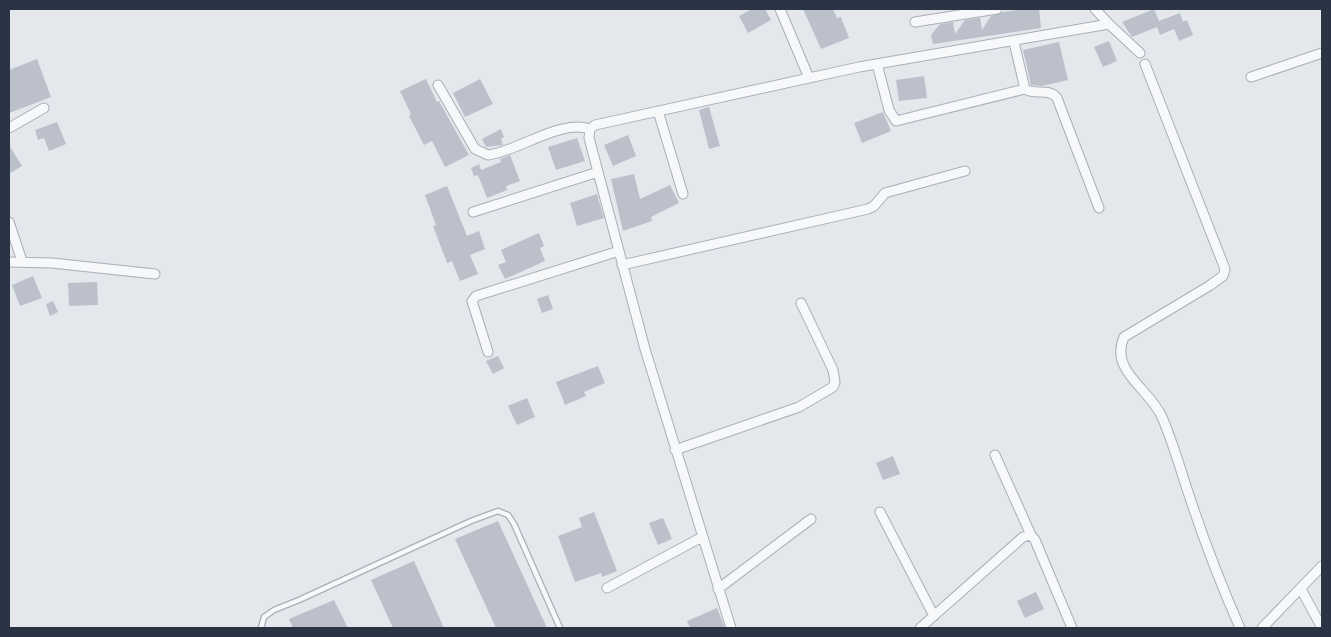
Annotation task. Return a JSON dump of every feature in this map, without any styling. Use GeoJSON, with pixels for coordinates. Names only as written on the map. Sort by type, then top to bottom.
{"type":"FeatureCollection","features":[{"type":"Feature","properties":{"kind":"street"},"geometry":{"type":"LineString","coordinates":[[780,9],[810,78]]}},
{"type":"Feature","properties":{"kind":"street"},"geometry":{"type":"LineString","coordinates":[[915,22],[997,9]]}},
{"type":"Feature","properties":{"kind":"street"},"geometry":{"type":"LineString","coordinates":[[1096,9],[1108,24],[1140,53]]}},
{"type":"Feature","properties":{"kind":"street"},"geometry":{"type":"LineString","coordinates":[[730,628],[645,349],[589,138],[590,129],[595,125],[877,64],[1014,42],[1108,24]]}},
{"type":"Feature","properties":{"kind":"street"},"geometry":{"type":"LineString","coordinates":[[1014,42],[1025,89],[1030,93],[1048,92],[1056,98],[1100,208]]}},
{"type":"Feature","properties":{"kind":"street"},"geometry":{"type":"LineString","coordinates":[[1251,77],[1322,53]]}},
{"type":"Feature","properties":{"kind":"street"},"geometry":{"type":"LineString","coordinates":[[877,64],[888,110],[896,121],[1025,89]]}},
{"type":"Feature","properties":{"kind":"street"},"geometry":{"type":"LineString","coordinates":[[1145,64],[1226,269],[1223,276],[1209,286],[1124,337],[1120,346],[1120,358],[1125,370],[1147,393],[1162,417],[1212,562],[1240,628]]}},
{"type":"Feature","properties":{"kind":"street"},"geometry":{"type":"LineString","coordinates":[[438,85],[475,149],[480,152],[493,154],[567,128],[581,126],[590,129]]}},
{"type":"Feature","properties":{"kind":"street"},"geometry":{"type":"LineString","coordinates":[[9,128],[44,108]]}},
{"type":"Feature","properties":{"kind":"street"},"geometry":{"type":"LineString","coordinates":[[658,111],[683,194]]}},
{"type":"Feature","properties":{"kind":"street"},"geometry":{"type":"LineString","coordinates":[[622,265],[868,209],[874,206],[885,193],[965,171]]}},
{"type":"Feature","properties":{"kind":"street"},"geometry":{"type":"LineString","coordinates":[[473,212],[598,172]]}},
{"type":"Feature","properties":{"kind":"street"},"geometry":{"type":"LineString","coordinates":[[9,222],[22,261]]}},
{"type":"Feature","properties":{"kind":"street"},"geometry":{"type":"LineString","coordinates":[[488,352],[474,312],[472,301],[476,296],[618,250]]}},
{"type":"Feature","properties":{"kind":"street"},"geometry":{"type":"LineString","coordinates":[[9,262],[22,261],[155,274]]}},
{"type":"Feature","properties":{"kind":"street"},"geometry":{"type":"LineString","coordinates":[[675,450],[799,407],[833,387],[835,382],[833,370],[801,303]]}},
{"type":"Feature","properties":{"kind":"street"},"geometry":{"type":"LineString","coordinates":[[995,455],[1035,540],[1072,628]]}},
{"type":"Feature","properties":{"kind":"street"},"geometry":{"type":"LineString","coordinates":[[880,512],[934,616]]}},
{"type":"Feature","properties":{"kind":"street"},"geometry":{"type":"LineString","coordinates":[[718,589],[811,519]]}},
{"type":"Feature","properties":{"kind":"street"},"geometry":{"type":"LineString","coordinates":[[920,628],[1023,537],[1031,535]]}},
{"type":"Feature","properties":{"kind":"street"},"geometry":{"type":"LineString","coordinates":[[606,588],[702,537]]}},
{"type":"Feature","properties":{"kind":"street"},"geometry":{"type":"LineString","coordinates":[[1262,628],[1322,566]]}},
{"type":"Feature","properties":{"kind":"street"},"geometry":{"type":"LineString","coordinates":[[1301,589],[1322,628]]}},
{"type":"Feature","properties":{"kind":"lane"},"geometry":{"type":"LineString","coordinates":[[261,628],[264,617],[274,610],[471,520],[498,511],[508,515],[514,524],[560,628]]}},
{"type":"Feature","properties":{"kind":"building"},"geometry":{"type":"Polygon","coordinates":[[[752,9],[765,9],[771,20],[748,33],[739,16],[752,9]]]}},
{"type":"Feature","properties":{"kind":"building"},"geometry":{"type":"Polygon","coordinates":[[[803,9],[833,9],[837,18],[841,17],[849,38],[821,49],[803,9]]]}},
{"type":"Feature","properties":{"kind":"building"},"geometry":{"type":"Polygon","coordinates":[[[1025,9],[1039,9],[1041,28],[933,44],[931,35],[940,24],[953,22],[955,34],[965,20],[980,18],[982,30],[991,16],[1025,9]]]}},
{"type":"Feature","properties":{"kind":"building"},"geometry":{"type":"Polygon","coordinates":[[[1154,9],[1159,21],[1180,13],[1183,22],[1187,20],[1193,35],[1179,41],[1174,29],[1160,35],[1157,27],[1132,37],[1122,22],[1154,9]]]}},
{"type":"Feature","properties":{"kind":"building"},"geometry":{"type":"Polygon","coordinates":[[[1109,41],[1117,61],[1103,67],[1094,47],[1109,41]]]}},
{"type":"Feature","properties":{"kind":"building"},"geometry":{"type":"Polygon","coordinates":[[[1059,42],[1068,80],[1042,86],[1031,85],[1023,50],[1059,42]]]}},
{"type":"Feature","properties":{"kind":"building"},"geometry":{"type":"Polygon","coordinates":[[[37,59],[51,97],[9,113],[9,70],[37,59]]]}},
{"type":"Feature","properties":{"kind":"building"},"geometry":{"type":"Polygon","coordinates":[[[924,76],[927,98],[899,101],[896,80],[924,76]]]}},
{"type":"Feature","properties":{"kind":"building"},"geometry":{"type":"Polygon","coordinates":[[[426,79],[437,102],[439,101],[469,155],[445,167],[432,141],[424,145],[409,116],[411,114],[400,91],[426,79]]]}},
{"type":"Feature","properties":{"kind":"building"},"geometry":{"type":"Polygon","coordinates":[[[480,79],[493,104],[465,117],[453,93],[480,79]]]}},
{"type":"Feature","properties":{"kind":"building"},"geometry":{"type":"Polygon","coordinates":[[[709,107],[720,146],[709,149],[699,110],[709,107]]]}},
{"type":"Feature","properties":{"kind":"building"},"geometry":{"type":"Polygon","coordinates":[[[883,112],[891,131],[862,143],[854,123],[883,112]]]}},
{"type":"Feature","properties":{"kind":"building"},"geometry":{"type":"Polygon","coordinates":[[[57,122],[66,144],[49,151],[44,138],[38,140],[35,130],[57,122]]]}},
{"type":"Feature","properties":{"kind":"building"},"geometry":{"type":"Polygon","coordinates":[[[501,129],[504,137],[501,139],[503,145],[486,147],[482,139],[501,129]]]}},
{"type":"Feature","properties":{"kind":"building"},"geometry":{"type":"Polygon","coordinates":[[[628,135],[636,156],[613,166],[604,145],[628,135]]]}},
{"type":"Feature","properties":{"kind":"building"},"geometry":{"type":"Polygon","coordinates":[[[577,138],[585,161],[556,170],[548,147],[577,138]]]}},
{"type":"Feature","properties":{"kind":"building"},"geometry":{"type":"Polygon","coordinates":[[[9,145],[22,166],[9,174],[9,145]]]}},
{"type":"Feature","properties":{"kind":"building"},"geometry":{"type":"Polygon","coordinates":[[[510,155],[520,181],[506,186],[507,190],[487,198],[478,175],[474,176],[471,168],[479,164],[481,170],[501,162],[500,159],[510,155]]]}},
{"type":"Feature","properties":{"kind":"building"},"geometry":{"type":"Polygon","coordinates":[[[634,174],[640,199],[670,185],[679,203],[651,217],[652,221],[623,231],[611,179],[634,174]]]}},
{"type":"Feature","properties":{"kind":"building"},"geometry":{"type":"Polygon","coordinates":[[[447,186],[467,236],[479,231],[485,249],[470,255],[478,274],[460,281],[452,261],[447,263],[433,226],[436,225],[425,195],[447,186]]]}},
{"type":"Feature","properties":{"kind":"building"},"geometry":{"type":"Polygon","coordinates":[[[597,194],[604,218],[577,226],[570,203],[597,194]]]}},
{"type":"Feature","properties":{"kind":"building"},"geometry":{"type":"Polygon","coordinates":[[[539,233],[544,246],[540,248],[545,261],[505,279],[498,265],[506,262],[501,250],[539,233]]]}},
{"type":"Feature","properties":{"kind":"building"},"geometry":{"type":"Polygon","coordinates":[[[33,276],[42,298],[20,306],[12,285],[33,276]]]}},
{"type":"Feature","properties":{"kind":"building"},"geometry":{"type":"Polygon","coordinates":[[[97,282],[98,305],[69,306],[68,283],[97,282]]]}},
{"type":"Feature","properties":{"kind":"building"},"geometry":{"type":"Polygon","coordinates":[[[548,295],[553,309],[542,313],[537,299],[548,295]]]}},
{"type":"Feature","properties":{"kind":"building"},"geometry":{"type":"Polygon","coordinates":[[[53,301],[58,312],[50,316],[46,304],[53,301]]]}},
{"type":"Feature","properties":{"kind":"building"},"geometry":{"type":"Polygon","coordinates":[[[498,356],[504,368],[493,374],[486,361],[498,356]]]}},
{"type":"Feature","properties":{"kind":"building"},"geometry":{"type":"Polygon","coordinates":[[[598,366],[605,383],[584,392],[586,396],[565,405],[556,382],[598,366]]]}},
{"type":"Feature","properties":{"kind":"building"},"geometry":{"type":"Polygon","coordinates":[[[527,398],[535,417],[517,425],[508,406],[527,398]]]}},
{"type":"Feature","properties":{"kind":"building"},"geometry":{"type":"Polygon","coordinates":[[[893,456],[900,474],[883,480],[876,463],[893,456]]]}},
{"type":"Feature","properties":{"kind":"building"},"geometry":{"type":"Polygon","coordinates":[[[594,512],[617,571],[602,577],[601,573],[575,582],[558,536],[582,527],[579,518],[594,512]]]}},
{"type":"Feature","properties":{"kind":"building"},"geometry":{"type":"Polygon","coordinates":[[[663,518],[672,539],[658,545],[649,523],[663,518]]]}},
{"type":"Feature","properties":{"kind":"building"},"geometry":{"type":"Polygon","coordinates":[[[498,521],[547,628],[496,628],[455,539],[498,521]]]}},
{"type":"Feature","properties":{"kind":"building"},"geometry":{"type":"Polygon","coordinates":[[[414,561],[444,628],[393,628],[371,580],[414,561]]]}},
{"type":"Feature","properties":{"kind":"building"},"geometry":{"type":"Polygon","coordinates":[[[1036,592],[1044,609],[1025,618],[1017,601],[1036,592]]]}},
{"type":"Feature","properties":{"kind":"building"},"geometry":{"type":"Polygon","coordinates":[[[334,600],[348,628],[293,628],[289,619],[334,600]]]}},
{"type":"Feature","properties":{"kind":"building"},"geometry":{"type":"Polygon","coordinates":[[[717,608],[725,628],[690,628],[687,621],[717,608]]]}}]}
